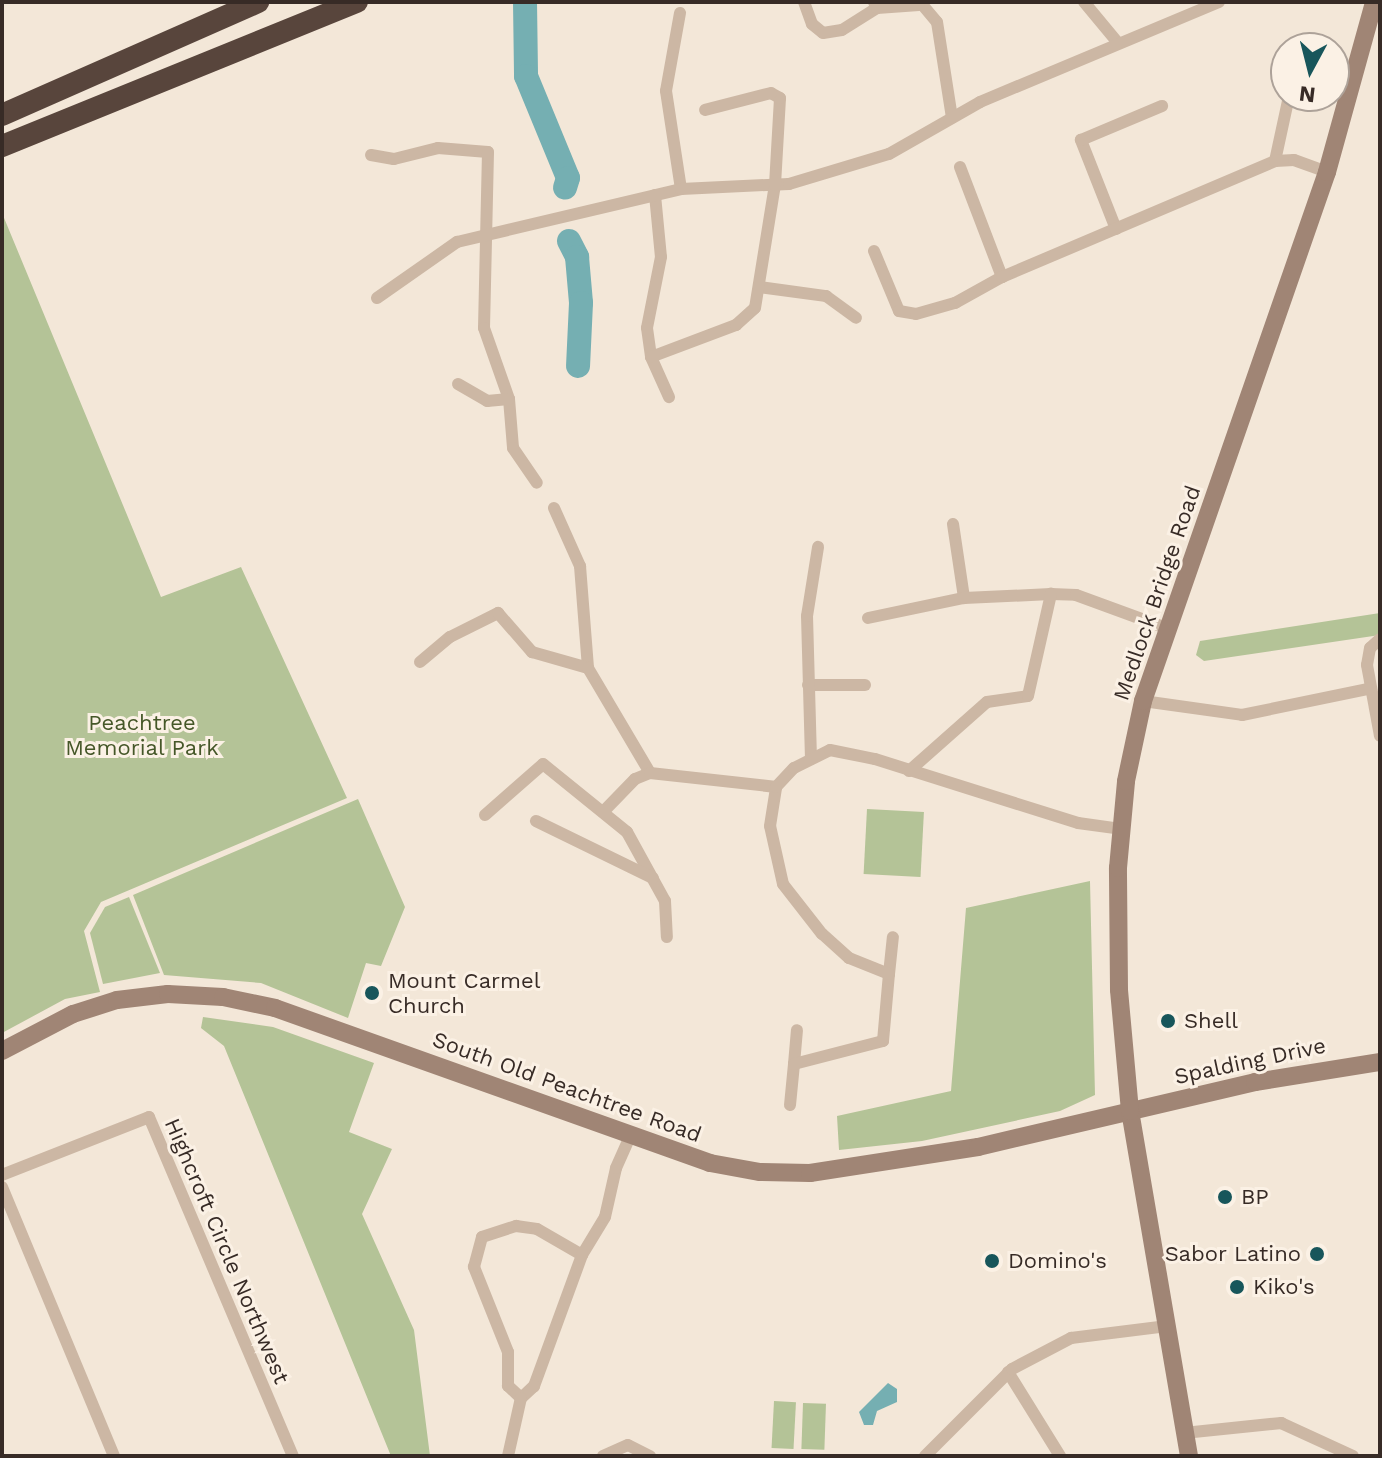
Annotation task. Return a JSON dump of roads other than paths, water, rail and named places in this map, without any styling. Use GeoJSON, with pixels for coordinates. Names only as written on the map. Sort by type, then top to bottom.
{"type":"FeatureCollection","features":[{"type":"Feature","properties":{"kind":"highway"},"geometry":{"type":"LineString","coordinates":[[2,146],[357,2]]}},
{"type":"Feature","properties":{"kind":"highway"},"geometry":{"type":"LineString","coordinates":[[2,115],[256,3]]}},
{"type":"Feature","properties":{"kind":"main road","name":"Medlock Bridge Road"},"geometry":{"type":"LineString","coordinates":[[1189,1456],[1130,1111],[1116,925],[1121,829],[1143,701],[1327,172],[1374,2]]}},
{"type":"Feature","properties":{"kind":"main road","name":"South Old Peachtree Road"},"geometry":{"type":"LineString","coordinates":[[2,1051],[73,1014],[117,1000],[168,994],[223,997],[275,1008],[710,1163],[760,1172],[810,1173],[978,1147],[1130,1111]]}},
{"type":"Feature","properties":{"kind":"main road","name":"Spalding Drive"},"geometry":{"type":"LineString","coordinates":[[1130,1111],[1267,1079],[1380,1062]]}},
{"type":"Feature","properties":{"kind":"street"},"geometry":{"type":"LineString","coordinates":[[804,2],[812,24],[823,33],[842,30],[876,5],[920,3],[937,22],[947,63],[952,118]]}},
{"type":"Feature","properties":{"kind":"street"},"geometry":{"type":"LineString","coordinates":[[1084,2],[1118,43]]}},
{"type":"Feature","properties":{"kind":"street"},"geometry":{"type":"LineString","coordinates":[[377,298],[457,242],[681,189],[775,185],[889,154],[952,118],[1118,43],[1219,2]]}},
{"type":"Feature","properties":{"kind":"street"},"geometry":{"type":"LineString","coordinates":[[680,13],[666,91],[681,189]]}},
{"type":"Feature","properties":{"kind":"street"},"geometry":{"type":"LineString","coordinates":[[651,357],[736,325],[755,308],[775,185],[780,98],[771,93],[705,110]]}},
{"type":"Feature","properties":{"kind":"street"},"geometry":{"type":"LineString","coordinates":[[1116,229],[1081,140],[1162,106]]}},
{"type":"Feature","properties":{"kind":"street"},"geometry":{"type":"LineString","coordinates":[[1275,161],[1286,112]]}},
{"type":"Feature","properties":{"kind":"street"},"geometry":{"type":"LineString","coordinates":[[371,155],[394,159],[450,147],[488,152],[482,310],[509,399],[513,448],[537,483]]}},
{"type":"Feature","properties":{"kind":"street"},"geometry":{"type":"LineString","coordinates":[[874,251],[899,311],[907,312],[955,303],[1002,277],[1275,161],[1294,160],[1327,172]]}},
{"type":"Feature","properties":{"kind":"street"},"geometry":{"type":"LineString","coordinates":[[960,167],[1002,277]]}},
{"type":"Feature","properties":{"kind":"street"},"geometry":{"type":"LineString","coordinates":[[655,195],[661,257],[647,328],[651,357],[669,397]]}},
{"type":"Feature","properties":{"kind":"street"},"geometry":{"type":"LineString","coordinates":[[759,287],[826,296],[856,318]]}},
{"type":"Feature","properties":{"kind":"street"},"geometry":{"type":"LineString","coordinates":[[458,384],[487,401],[509,399]]}},
{"type":"Feature","properties":{"kind":"street"},"geometry":{"type":"LineString","coordinates":[[554,508],[580,566],[588,668],[650,773]]}},
{"type":"Feature","properties":{"kind":"street"},"geometry":{"type":"LineString","coordinates":[[953,524],[964,598]]}},
{"type":"Feature","properties":{"kind":"street"},"geometry":{"type":"LineString","coordinates":[[811,759],[807,616],[818,547]]}},
{"type":"Feature","properties":{"kind":"street"},"geometry":{"type":"LineString","coordinates":[[868,618],[964,598],[1051,594],[1076,595],[1166,628]]}},
{"type":"Feature","properties":{"kind":"street"},"geometry":{"type":"LineString","coordinates":[[909,771],[987,702],[1028,696],[1051,594]]}},
{"type":"Feature","properties":{"kind":"street"},"geometry":{"type":"LineString","coordinates":[[420,662],[461,630],[498,613],[532,652],[588,668]]}},
{"type":"Feature","properties":{"kind":"street"},"geometry":{"type":"LineString","coordinates":[[1380,639],[1370,648],[1368,689],[1380,736]]}},
{"type":"Feature","properties":{"kind":"street"},"geometry":{"type":"LineString","coordinates":[[808,685],[865,685]]}},
{"type":"Feature","properties":{"kind":"street"},"geometry":{"type":"LineString","coordinates":[[1143,701],[1242,715],[1368,689]]}},
{"type":"Feature","properties":{"kind":"street"},"geometry":{"type":"LineString","coordinates":[[889,974],[849,958],[822,934],[783,884],[770,826],[776,787],[811,759],[830,750],[1078,823],[1121,829]]}},
{"type":"Feature","properties":{"kind":"street"},"geometry":{"type":"LineString","coordinates":[[485,815],[543,764],[627,832],[665,901],[667,937]]}},
{"type":"Feature","properties":{"kind":"street"},"geometry":{"type":"LineString","coordinates":[[603,812],[635,779],[650,773],[776,787]]}},
{"type":"Feature","properties":{"kind":"street"},"geometry":{"type":"LineString","coordinates":[[536,821],[653,878]]}},
{"type":"Feature","properties":{"kind":"street"},"geometry":{"type":"LineString","coordinates":[[794,1064],[883,1041],[893,937]]}},
{"type":"Feature","properties":{"kind":"street"},"geometry":{"type":"LineString","coordinates":[[790,1105],[797,1030]]}},
{"type":"Feature","properties":{"kind":"street","name":"Highcroft Circle Northwest"},"geometry":{"type":"LineString","coordinates":[[2,1175],[149,1117],[293,1456]]}},
{"type":"Feature","properties":{"kind":"street"},"geometry":{"type":"LineString","coordinates":[[508,1456],[521,1398],[534,1386],[582,1255],[605,1217],[616,1168],[630,1136]]}},
{"type":"Feature","properties":{"kind":"street"},"geometry":{"type":"LineString","coordinates":[[2,1187],[114,1456]]}},
{"type":"Feature","properties":{"kind":"street"},"geometry":{"type":"LineString","coordinates":[[521,1398],[508,1386],[508,1352],[474,1267],[482,1237],[516,1226],[537,1229],[582,1255]]}},
{"type":"Feature","properties":{"kind":"street"},"geometry":{"type":"LineString","coordinates":[[925,1456],[1008,1372],[1071,1338],[1167,1326]]}},
{"type":"Feature","properties":{"kind":"street"},"geometry":{"type":"LineString","coordinates":[[1008,1372],[1060,1456]]}},
{"type":"Feature","properties":{"kind":"street"},"geometry":{"type":"LineString","coordinates":[[1184,1433],[1281,1423],[1353,1456]]}},
{"type":"Feature","properties":{"kind":"street"},"geometry":{"type":"LineString","coordinates":[[603,1456],[628,1445],[650,1456]]}},
{"type":"Feature","properties":{"kind":"water"},"geometry":{"type":"Polygon","coordinates":[[[888,1383],[897,1389],[897,1402],[877,1411],[873,1425],[864,1425],[859,1412],[888,1383]]]}},
{"type":"Feature","properties":{"kind":"waterway"},"geometry":{"type":"LineString","coordinates":[[525,2],[526,76],[568,178],[565,188]]}},
{"type":"Feature","properties":{"kind":"waterway"},"geometry":{"type":"LineString","coordinates":[[569,241],[577,257],[581,303],[578,366]]}},
{"type":"Feature","properties":{"kind":"place","name":"Mount Carmel Church"},"geometry":{"type":"Point","coordinates":[372,993]}},
{"type":"Feature","properties":{"kind":"place","name":"Shell"},"geometry":{"type":"Point","coordinates":[1168,1021]}},
{"type":"Feature","properties":{"kind":"place","name":"BP"},"geometry":{"type":"Point","coordinates":[1225,1197]}},
{"type":"Feature","properties":{"kind":"place","name":"Sabor Latino"},"geometry":{"type":"Point","coordinates":[1317,1254]}},
{"type":"Feature","properties":{"kind":"place","name":"Domino's"},"geometry":{"type":"Point","coordinates":[992,1261]}},
{"type":"Feature","properties":{"kind":"place","name":"Kiko's"},"geometry":{"type":"Point","coordinates":[1237,1287]}},
{"type":"Feature","properties":{"kind":"park label","name":"Peachtree Memorial Park"},"geometry":{"type":"Point","coordinates":[142,734]}}]}
